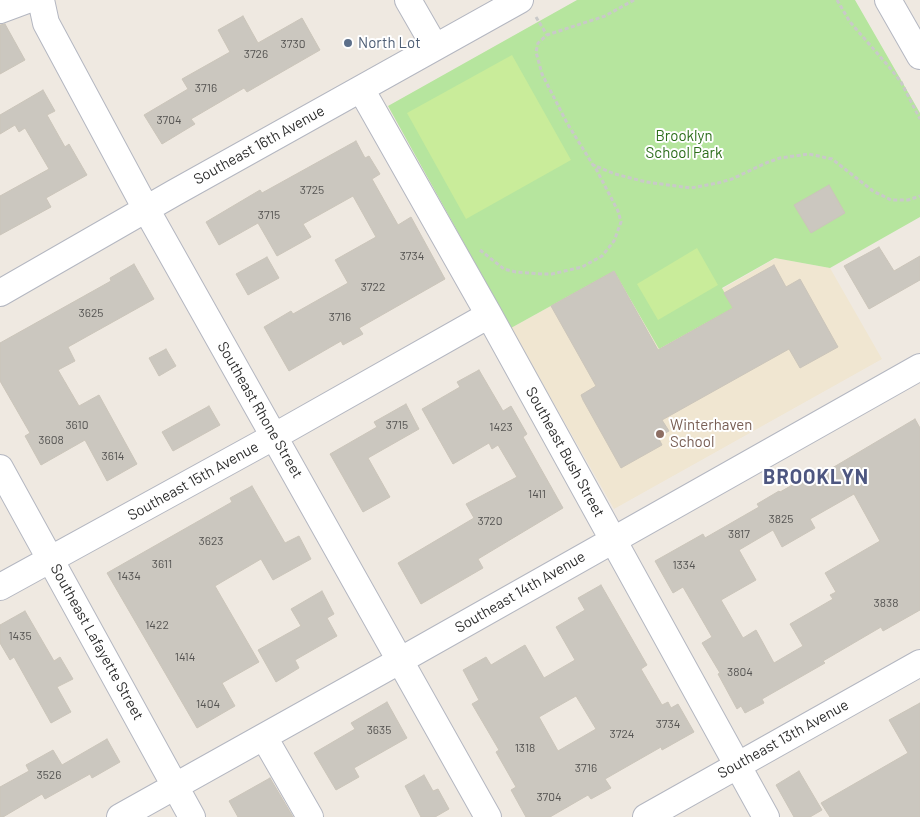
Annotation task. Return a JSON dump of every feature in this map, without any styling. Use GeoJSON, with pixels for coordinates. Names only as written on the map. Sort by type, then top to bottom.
{"type":"FeatureCollection","features":[{"type":"Feature","properties":{"kind":"street"},"geometry":{"type":"LineString","coordinates":[[0,10],[27,0]]}},
{"type":"Feature","properties":{"kind":"street","name":"Southeast Rhone Street"},"geometry":{"type":"LineString","coordinates":[[41,0],[46,23],[146,209],[488,817]]}},
{"type":"Feature","properties":{"kind":"street"},"geometry":{"type":"LineString","coordinates":[[408,0],[435,47]]}},
{"type":"Feature","properties":{"kind":"street","name":"Southeast 16th Avenue"},"geometry":{"type":"LineString","coordinates":[[0,293],[146,209],[520,0]]}},
{"type":"Feature","properties":{"kind":"street"},"geometry":{"type":"LineString","coordinates":[[888,0],[920,56]]}},
{"type":"Feature","properties":{"kind":"street","name":"Southeast Bush Street"},"geometry":{"type":"LineString","coordinates":[[361,89],[489,315],[766,817]]}},
{"type":"Feature","properties":{"kind":"street","name":"Southeast 15th Avenue"},"geometry":{"type":"LineString","coordinates":[[0,587],[275,436],[489,315]]}},
{"type":"Feature","properties":{"kind":"street","name":"Southeast 14th Avenue"},"geometry":{"type":"LineString","coordinates":[[120,817],[920,367]]}},
{"type":"Feature","properties":{"kind":"street","name":"Southeast Lafayette Street"},"geometry":{"type":"LineString","coordinates":[[0,468],[192,817]]}},
{"type":"Feature","properties":{"kind":"street","name":"Southeast 13th Avenue"},"geometry":{"type":"LineString","coordinates":[[653,815],[737,765],[920,663]]}},
{"type":"Feature","properties":{"kind":"street"},"geometry":{"type":"LineString","coordinates":[[264,737],[310,817]]}},
{"type":"Feature","properties":{"kind":"path"},"geometry":{"type":"LineString","coordinates":[[455,256],[475,249],[481,250],[504,269],[516,272],[552,274],[582,267],[602,256],[614,241],[621,222],[618,211],[567,123],[542,74],[536,52],[538,43],[548,35],[604,16],[634,0]]}},
{"type":"Feature","properties":{"kind":"path"},"geometry":{"type":"LineString","coordinates":[[837,0],[850,22],[901,82],[920,119]]}},
{"type":"Feature","properties":{"kind":"path"},"geometry":{"type":"LineString","coordinates":[[593,165],[615,174],[646,182],[691,188],[718,184],[780,158],[809,154],[832,159],[873,191],[891,200],[908,200],[920,196]]}},
{"type":"Feature","properties":{"kind":"shaded area","name":"Winterhaven School"},"geometry":{"type":"Polygon","coordinates":[[[776,258],[830,268],[882,359],[614,509],[511,328],[614,271],[659,349],[732,307],[722,289],[776,258]]]}},
{"type":"Feature","properties":{"kind":"green space","name":"Brooklyn School Park"},"geometry":{"type":"Polygon","coordinates":[[[577,0],[855,0],[920,113],[920,217],[830,268],[775,258],[722,288],[733,308],[659,349],[614,271],[511,328],[388,106],[577,0]]]}},
{"type":"Feature","properties":{"kind":"green space"},"geometry":{"type":"Polygon","coordinates":[[[512,55],[571,160],[466,219],[407,113],[512,55]]]}},
{"type":"Feature","properties":{"kind":"green space"},"geometry":{"type":"Polygon","coordinates":[[[697,248],[718,285],[658,320],[637,284],[697,248]]]}},
{"type":"Feature","properties":{"kind":"building"},"geometry":{"type":"Polygon","coordinates":[[[243,16],[258,43],[302,18],[320,50],[247,92],[244,88],[191,119],[195,124],[162,144],[144,115],[188,89],[182,79],[230,52],[218,30],[243,16]]]}},
{"type":"Feature","properties":{"kind":"building"},"geometry":{"type":"Polygon","coordinates":[[[5,24],[25,60],[0,74],[0,25],[5,24]]]}},
{"type":"Feature","properties":{"kind":"building"},"geometry":{"type":"Polygon","coordinates":[[[43,90],[55,111],[47,115],[65,147],[69,144],[87,175],[46,198],[51,207],[0,235],[0,196],[49,169],[25,128],[19,132],[15,125],[0,134],[0,115],[43,90]]]}},
{"type":"Feature","properties":{"kind":"building"},"geometry":{"type":"Polygon","coordinates":[[[356,141],[365,158],[369,156],[380,174],[372,179],[398,225],[411,217],[445,279],[359,328],[363,334],[343,345],[341,341],[289,371],[264,327],[291,311],[293,314],[348,283],[335,260],[376,237],[353,196],[303,224],[311,237],[277,256],[258,223],[219,245],[206,222],[260,190],[262,193],[356,141]]]}},
{"type":"Feature","properties":{"kind":"building"},"geometry":{"type":"Polygon","coordinates":[[[829,185],[845,213],[811,233],[794,205],[829,185]]]}},
{"type":"Feature","properties":{"kind":"building"},"geometry":{"type":"Polygon","coordinates":[[[879,247],[894,271],[920,256],[920,280],[869,309],[844,266],[879,247]]]}},
{"type":"Feature","properties":{"kind":"building"},"geometry":{"type":"Polygon","coordinates":[[[267,257],[279,278],[248,295],[236,274],[267,257]]]}},
{"type":"Feature","properties":{"kind":"building"},"geometry":{"type":"Polygon","coordinates":[[[134,264],[154,299],[68,347],[75,361],[58,370],[79,406],[99,395],[137,464],[107,481],[85,440],[41,465],[25,436],[30,433],[0,381],[0,343],[111,281],[110,278],[134,264]]]}},
{"type":"Feature","properties":{"kind":"building"},"geometry":{"type":"Polygon","coordinates":[[[774,265],[786,287],[800,279],[838,347],[800,368],[789,349],[662,420],[669,431],[658,437],[662,445],[621,468],[581,395],[596,386],[551,306],[614,271],[658,350],[733,308],[724,293],[774,265]]]}},
{"type":"Feature","properties":{"kind":"building"},"geometry":{"type":"Polygon","coordinates":[[[166,349],[176,366],[159,376],[149,358],[166,349]]]}},
{"type":"Feature","properties":{"kind":"building"},"geometry":{"type":"Polygon","coordinates":[[[479,370],[503,411],[511,406],[527,434],[523,437],[563,508],[478,559],[483,568],[421,604],[398,563],[474,518],[466,504],[517,477],[498,445],[492,449],[489,443],[453,464],[422,409],[460,387],[457,382],[479,370]]]}},
{"type":"Feature","properties":{"kind":"building"},"geometry":{"type":"Polygon","coordinates":[[[406,404],[419,429],[368,458],[390,497],[363,512],[330,454],[377,427],[374,422],[406,404]]]}},
{"type":"Feature","properties":{"kind":"building"},"geometry":{"type":"Polygon","coordinates":[[[209,406],[220,425],[173,451],[162,432],[209,406]]]}},
{"type":"Feature","properties":{"kind":"building"},"geometry":{"type":"Polygon","coordinates":[[[915,419],[920,428],[920,610],[883,631],[881,627],[823,661],[825,663],[762,699],[764,703],[745,713],[741,706],[737,709],[718,674],[720,673],[702,643],[712,637],[683,587],[673,593],[655,561],[703,534],[705,538],[759,507],[757,504],[819,470],[822,474],[915,419]],[[854,494],[810,519],[815,528],[782,547],[773,530],[739,550],[756,580],[721,600],[743,638],[756,630],[774,663],[803,646],[790,624],[833,599],[830,595],[836,592],[825,573],[880,541],[854,494]]]}},
{"type":"Feature","properties":{"kind":"building"},"geometry":{"type":"Polygon","coordinates":[[[252,486],[285,543],[299,536],[311,559],[273,580],[261,559],[215,586],[259,662],[222,683],[235,706],[197,728],[107,573],[232,502],[230,498],[252,486]]]}},
{"type":"Feature","properties":{"kind":"building"},"geometry":{"type":"Polygon","coordinates":[[[601,585],[647,665],[641,669],[662,705],[668,702],[671,708],[678,704],[694,732],[662,750],[661,747],[605,779],[611,788],[591,799],[588,795],[550,817],[526,817],[511,790],[516,787],[496,752],[499,750],[472,704],[479,700],[463,670],[486,657],[491,665],[525,645],[544,678],[575,660],[556,627],[585,610],[578,598],[601,585]],[[576,696],[539,717],[558,751],[596,729],[576,696]]]}},
{"type":"Feature","properties":{"kind":"building"},"geometry":{"type":"Polygon","coordinates":[[[322,591],[334,614],[327,618],[337,636],[295,660],[299,668],[276,682],[258,650],[301,626],[291,609],[322,591]]]}},
{"type":"Feature","properties":{"kind":"building"},"geometry":{"type":"Polygon","coordinates":[[[25,611],[54,661],[60,657],[73,679],[57,687],[71,712],[51,723],[14,657],[10,660],[0,643],[0,625],[25,611]]]}},
{"type":"Feature","properties":{"kind":"building"},"geometry":{"type":"Polygon","coordinates":[[[387,702],[407,738],[354,768],[359,777],[336,790],[314,753],[355,729],[351,723],[387,702]]]}},
{"type":"Feature","properties":{"kind":"building"},"geometry":{"type":"Polygon","coordinates":[[[920,703],[920,817],[830,817],[821,803],[908,753],[889,720],[920,703]]]}},
{"type":"Feature","properties":{"kind":"building"},"geometry":{"type":"Polygon","coordinates":[[[107,739],[120,762],[92,778],[90,774],[45,799],[42,794],[0,817],[0,787],[29,771],[26,765],[53,750],[62,765],[107,739]]]}},
{"type":"Feature","properties":{"kind":"building"},"geometry":{"type":"Polygon","coordinates":[[[799,771],[822,810],[810,817],[794,817],[776,785],[799,771]]]}},
{"type":"Feature","properties":{"kind":"building"},"geometry":{"type":"Polygon","coordinates":[[[424,775],[433,791],[438,789],[449,809],[435,817],[421,817],[405,786],[424,775]]]}},
{"type":"Feature","properties":{"kind":"building"},"geometry":{"type":"Polygon","coordinates":[[[270,778],[293,817],[238,817],[229,801],[270,778]]]}},
{"type":"Feature","properties":{"kind":"place","name":"North Lot"},"geometry":{"type":"Point","coordinates":[348,43]}},
{"type":"Feature","properties":{"kind":"place","name":"Winterhaven School"},"geometry":{"type":"Point","coordinates":[660,434]}},
{"type":"Feature","properties":{"kind":"district","name":"BROOKLYN"},"geometry":{"type":"Point","coordinates":[816,477]}}]}
